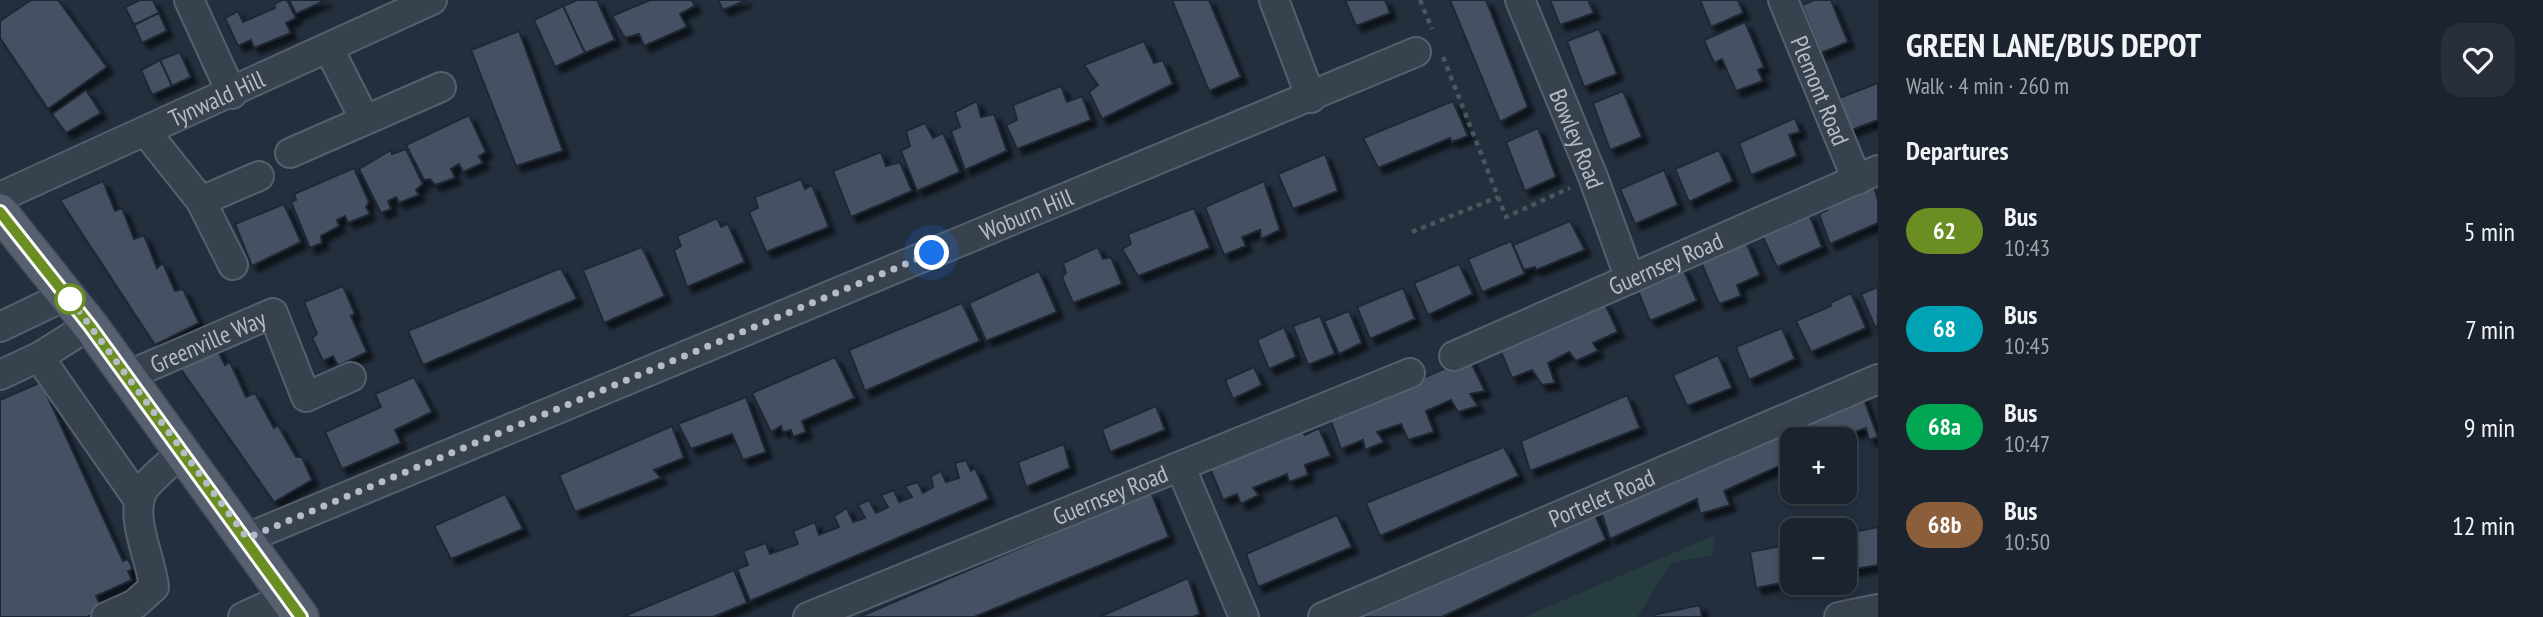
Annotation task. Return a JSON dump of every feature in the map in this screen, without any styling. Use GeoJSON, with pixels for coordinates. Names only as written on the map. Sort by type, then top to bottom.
{"type":"FeatureCollection","features":[{"type":"Feature","properties":{"kind":"main road"},"geometry":{"type":"LineString","coordinates":[[0,212],[67,295],[247,538],[294,607]]}},
{"type":"Feature","properties":{"kind":"street"},"geometry":{"type":"LineString","coordinates":[[189,0],[232,94]]}},
{"type":"Feature","properties":{"kind":"street","name":"Tynwald Hill"},"geometry":{"type":"LineString","coordinates":[[0,197],[329,49],[387,10],[432,0]]}},
{"type":"Feature","properties":{"kind":"street"},"geometry":{"type":"LineString","coordinates":[[1274,0],[1311,97]]}},
{"type":"Feature","properties":{"kind":"street","name":"Bowley Road"},"geometry":{"type":"LineString","coordinates":[[1520,0],[1593,177],[1630,279]]}},
{"type":"Feature","properties":{"kind":"street","name":"Plemont Road"},"geometry":{"type":"LineString","coordinates":[[1783,0],[1867,175]]}},
{"type":"Feature","properties":{"kind":"street","name":"Woburn Hill"},"geometry":{"type":"LineString","coordinates":[[247,538],[469,447],[679,356],[1430,46]]}},
{"type":"Feature","properties":{"kind":"street"},"geometry":{"type":"LineString","coordinates":[[329,49],[365,120]]}},
{"type":"Feature","properties":{"kind":"street"},"geometry":{"type":"LineString","coordinates":[[290,153],[441,87]]}},
{"type":"Feature","properties":{"kind":"street"},"geometry":{"type":"LineString","coordinates":[[146,132],[201,201],[233,265]]}},
{"type":"Feature","properties":{"kind":"street","name":"Guernsey Road"},"geometry":{"type":"LineString","coordinates":[[1454,356],[1867,175]]}},
{"type":"Feature","properties":{"kind":"street"},"geometry":{"type":"LineString","coordinates":[[201,201],[259,176]]}},
{"type":"Feature","properties":{"kind":"street"},"geometry":{"type":"LineString","coordinates":[[0,327],[67,295]]}},
{"type":"Feature","properties":{"kind":"street","name":"Greenville Way"},"geometry":{"type":"LineString","coordinates":[[127,376],[273,313],[306,397],[351,377]]}},
{"type":"Feature","properties":{"kind":"street"},"geometry":{"type":"LineString","coordinates":[[0,375],[40,357],[90,326]]}},
{"type":"Feature","properties":{"kind":"street"},"geometry":{"type":"LineString","coordinates":[[40,357],[138,499]]}},
{"type":"Feature","properties":{"kind":"street","name":"Guernsey Road"},"geometry":{"type":"LineString","coordinates":[[808,617],[1410,373]]}},
{"type":"Feature","properties":{"kind":"street","name":"Portelet Road"},"geometry":{"type":"LineString","coordinates":[[1323,617],[1878,379]]}},
{"type":"Feature","properties":{"kind":"street"},"geometry":{"type":"LineString","coordinates":[[106,617],[135,604],[153,587],[151,564],[137,515],[138,499],[147,485],[183,452]]}},
{"type":"Feature","properties":{"kind":"street"},"geometry":{"type":"LineString","coordinates":[[1181,468],[1244,617]]}},
{"type":"Feature","properties":{"kind":"street"},"geometry":{"type":"LineString","coordinates":[[243,617],[294,607]]}},
{"type":"Feature","properties":{"kind":"street"},"geometry":{"type":"LineString","coordinates":[[1839,617],[1878,609]]}},
{"type":"Feature","properties":{"kind":"path"},"geometry":{"type":"LineString","coordinates":[[1420,0],[1430,46],[1506,217],[1593,177]]}},
{"type":"Feature","properties":{"kind":"path"},"geometry":{"type":"LineString","coordinates":[[1412,232],[1498,197]]}},
{"type":"Feature","properties":{"kind":"green space"},"geometry":{"type":"Polygon","coordinates":[[[1715,535],[1712,555],[1671,563],[1637,617],[1524,617],[1715,535]]]}},
{"type":"Feature","properties":{"kind":"building"},"geometry":{"type":"Polygon","coordinates":[[[31,0],[58,0],[107,67],[48,109],[0,38],[0,21],[31,0]]]}},
{"type":"Feature","properties":{"kind":"building"},"geometry":{"type":"Polygon","coordinates":[[[140,0],[153,0],[159,13],[134,25],[125,7],[140,0]]]}},
{"type":"Feature","properties":{"kind":"building"},"geometry":{"type":"Polygon","coordinates":[[[287,0],[296,18],[286,23],[291,33],[254,48],[251,40],[238,46],[225,18],[238,11],[243,22],[275,8],[274,4],[287,0]]]}},
{"type":"Feature","properties":{"kind":"building"},"geometry":{"type":"Polygon","coordinates":[[[289,0],[326,0],[296,14],[289,0]]]}},
{"type":"Feature","properties":{"kind":"building"},"geometry":{"type":"Polygon","coordinates":[[[577,0],[597,0],[615,40],[585,53],[563,6],[577,0]]]}},
{"type":"Feature","properties":{"kind":"building"},"geometry":{"type":"Polygon","coordinates":[[[650,0],[692,0],[695,6],[680,14],[687,27],[644,46],[639,34],[625,38],[612,16],[650,0]]]}},
{"type":"Feature","properties":{"kind":"building"},"geometry":{"type":"Polygon","coordinates":[[[718,0],[747,0],[723,10],[718,0]]]}},
{"type":"Feature","properties":{"kind":"building"},"geometry":{"type":"Polygon","coordinates":[[[1172,0],[1209,0],[1241,77],[1209,91],[1172,0]]]}},
{"type":"Feature","properties":{"kind":"building"},"geometry":{"type":"Polygon","coordinates":[[[1345,0],[1385,0],[1390,13],[1356,26],[1345,0]]]}},
{"type":"Feature","properties":{"kind":"building"},"geometry":{"type":"Polygon","coordinates":[[[1450,0],[1486,0],[1528,107],[1500,122],[1450,0]]]}},
{"type":"Feature","properties":{"kind":"building"},"geometry":{"type":"Polygon","coordinates":[[[1550,0],[1588,0],[1594,13],[1560,25],[1550,0]]]}},
{"type":"Feature","properties":{"kind":"building"},"geometry":{"type":"Polygon","coordinates":[[[1700,0],[1738,0],[1743,13],[1711,27],[1700,0]]]}},
{"type":"Feature","properties":{"kind":"building"},"geometry":{"type":"Polygon","coordinates":[[[1814,0],[1831,0],[1848,42],[1821,53],[1802,5],[1814,0]]]}},
{"type":"Feature","properties":{"kind":"building"},"geometry":{"type":"Polygon","coordinates":[[[563,6],[585,53],[555,67],[534,20],[563,6]]]}},
{"type":"Feature","properties":{"kind":"building"},"geometry":{"type":"Polygon","coordinates":[[[159,13],[167,31],[142,43],[134,25],[159,13]]]}},
{"type":"Feature","properties":{"kind":"building"},"geometry":{"type":"Polygon","coordinates":[[[1745,22],[1764,67],[1758,70],[1763,81],[1736,91],[1722,59],[1714,63],[1704,40],[1745,22]]]}},
{"type":"Feature","properties":{"kind":"building"},"geometry":{"type":"Polygon","coordinates":[[[1599,29],[1617,74],[1584,87],[1567,41],[1599,29]]]}},
{"type":"Feature","properties":{"kind":"building"},"geometry":{"type":"Polygon","coordinates":[[[519,31],[563,151],[516,166],[471,50],[519,31]]]}},
{"type":"Feature","properties":{"kind":"building"},"geometry":{"type":"Polygon","coordinates":[[[1144,41],[1154,63],[1163,60],[1173,84],[1102,119],[1089,92],[1098,85],[1084,65],[1144,41]]]}},
{"type":"Feature","properties":{"kind":"building"},"geometry":{"type":"Polygon","coordinates":[[[180,52],[191,77],[172,86],[160,60],[180,52]]]}},
{"type":"Feature","properties":{"kind":"building"},"geometry":{"type":"Polygon","coordinates":[[[160,60],[172,86],[152,95],[141,70],[160,60]]]}},
{"type":"Feature","properties":{"kind":"building"},"geometry":{"type":"Polygon","coordinates":[[[1878,83],[1878,120],[1849,131],[1834,100],[1878,83]]]}},
{"type":"Feature","properties":{"kind":"building"},"geometry":{"type":"Polygon","coordinates":[[[1061,86],[1067,102],[1082,96],[1091,120],[1017,149],[1006,125],[1017,120],[1013,105],[1061,86]]]}},
{"type":"Feature","properties":{"kind":"building"},"geometry":{"type":"Polygon","coordinates":[[[86,90],[101,113],[66,133],[52,114],[86,90]]]}},
{"type":"Feature","properties":{"kind":"building"},"geometry":{"type":"Polygon","coordinates":[[[1623,91],[1642,137],[1610,150],[1593,103],[1623,91]]]}},
{"type":"Feature","properties":{"kind":"building"},"geometry":{"type":"Polygon","coordinates":[[[977,101],[981,117],[994,114],[1007,151],[965,170],[951,131],[960,127],[955,112],[977,101]]]}},
{"type":"Feature","properties":{"kind":"building"},"geometry":{"type":"Polygon","coordinates":[[[1453,101],[1468,136],[1452,142],[1450,138],[1378,168],[1363,138],[1453,101]]]}},
{"type":"Feature","properties":{"kind":"building"},"geometry":{"type":"Polygon","coordinates":[[[469,115],[486,152],[479,156],[483,163],[463,172],[459,164],[451,169],[455,178],[435,185],[430,179],[424,180],[406,145],[469,115]]]}},
{"type":"Feature","properties":{"kind":"building"},"geometry":{"type":"Polygon","coordinates":[[[1795,118],[1800,132],[1789,135],[1797,156],[1751,175],[1739,143],[1795,118]]]}},
{"type":"Feature","properties":{"kind":"building"},"geometry":{"type":"Polygon","coordinates":[[[925,123],[933,138],[943,133],[960,172],[917,191],[901,151],[910,146],[906,131],[925,123]]]}},
{"type":"Feature","properties":{"kind":"building"},"geometry":{"type":"Polygon","coordinates":[[[1538,128],[1556,177],[1525,191],[1506,142],[1538,128]]]}},
{"type":"Feature","properties":{"kind":"building"},"geometry":{"type":"Polygon","coordinates":[[[406,149],[423,184],[416,190],[419,195],[399,203],[396,197],[388,201],[391,209],[381,213],[359,169],[391,150],[392,154],[406,149]]]}},
{"type":"Feature","properties":{"kind":"building"},"geometry":{"type":"Polygon","coordinates":[[[1719,150],[1733,181],[1689,202],[1675,169],[1719,150]]]}},
{"type":"Feature","properties":{"kind":"building"},"geometry":{"type":"Polygon","coordinates":[[[881,152],[886,166],[900,162],[912,191],[851,217],[833,171],[881,152]]]}},
{"type":"Feature","properties":{"kind":"building"},"geometry":{"type":"Polygon","coordinates":[[[1325,154],[1338,191],[1293,209],[1278,174],[1325,154]]]}},
{"type":"Feature","properties":{"kind":"building"},"geometry":{"type":"Polygon","coordinates":[[[354,168],[369,202],[366,207],[370,214],[348,223],[345,216],[337,220],[339,226],[321,236],[322,243],[310,248],[291,202],[296,200],[294,194],[354,168]]]}},
{"type":"Feature","properties":{"kind":"building"},"geometry":{"type":"Polygon","coordinates":[[[1664,170],[1678,205],[1635,224],[1620,189],[1664,170]]]}},
{"type":"Feature","properties":{"kind":"building"},"geometry":{"type":"Polygon","coordinates":[[[801,179],[805,189],[812,185],[829,227],[766,252],[749,212],[758,208],[755,197],[801,179]]]}},
{"type":"Feature","properties":{"kind":"building"},"geometry":{"type":"Polygon","coordinates":[[[103,181],[115,211],[122,208],[134,239],[144,235],[157,268],[163,263],[175,291],[183,289],[199,323],[155,345],[60,200],[103,181]]]}},
{"type":"Feature","properties":{"kind":"building"},"geometry":{"type":"Polygon","coordinates":[[[1264,181],[1280,230],[1261,239],[1260,230],[1242,237],[1246,246],[1224,255],[1205,207],[1264,181]]]}},
{"type":"Feature","properties":{"kind":"building"},"geometry":{"type":"Polygon","coordinates":[[[1874,187],[1878,200],[1878,223],[1830,244],[1819,214],[1827,210],[1826,208],[1874,187]]]}},
{"type":"Feature","properties":{"kind":"building"},"geometry":{"type":"Polygon","coordinates":[[[284,204],[301,242],[252,266],[235,224],[284,204]]]}},
{"type":"Feature","properties":{"kind":"building"},"geometry":{"type":"Polygon","coordinates":[[[1194,208],[1210,248],[1138,276],[1122,249],[1131,244],[1128,234],[1194,208]]]}},
{"type":"Feature","properties":{"kind":"building"},"geometry":{"type":"Polygon","coordinates":[[[1809,214],[1822,247],[1777,267],[1762,235],[1809,214]]]}},
{"type":"Feature","properties":{"kind":"building"},"geometry":{"type":"Polygon","coordinates":[[[717,218],[721,227],[728,224],[745,262],[687,287],[674,250],[681,246],[677,236],[717,218]]]}},
{"type":"Feature","properties":{"kind":"building"},"geometry":{"type":"Polygon","coordinates":[[[1570,221],[1585,250],[1536,270],[1535,267],[1524,270],[1513,245],[1570,221]]]}},
{"type":"Feature","properties":{"kind":"building"},"geometry":{"type":"Polygon","coordinates":[[[1511,241],[1525,274],[1482,292],[1468,259],[1511,241]]]}},
{"type":"Feature","properties":{"kind":"building"},"geometry":{"type":"Polygon","coordinates":[[[1746,242],[1760,275],[1737,285],[1741,296],[1719,304],[1701,262],[1746,242]]]}},
{"type":"Feature","properties":{"kind":"building"},"geometry":{"type":"Polygon","coordinates":[[[642,247],[665,296],[604,323],[583,270],[642,247]]]}},
{"type":"Feature","properties":{"kind":"building"},"geometry":{"type":"Polygon","coordinates":[[[1098,247],[1103,259],[1111,257],[1122,284],[1073,303],[1062,277],[1066,273],[1063,263],[1098,247]]]}},
{"type":"Feature","properties":{"kind":"building"},"geometry":{"type":"Polygon","coordinates":[[[1459,264],[1473,294],[1428,315],[1414,283],[1459,264]]]}},
{"type":"Feature","properties":{"kind":"building"},"geometry":{"type":"Polygon","coordinates":[[[561,268],[577,299],[423,365],[408,331],[561,268]]]}},
{"type":"Feature","properties":{"kind":"building"},"geometry":{"type":"Polygon","coordinates":[[[1683,268],[1697,301],[1650,321],[1637,288],[1683,268]]]}},
{"type":"Feature","properties":{"kind":"building"},"geometry":{"type":"Polygon","coordinates":[[[1039,271],[1057,312],[986,341],[969,303],[1039,271]]]}},
{"type":"Feature","properties":{"kind":"building"},"geometry":{"type":"Polygon","coordinates":[[[343,286],[355,314],[351,316],[367,352],[338,366],[333,356],[323,361],[312,338],[317,334],[304,302],[343,286]]]}},
{"type":"Feature","properties":{"kind":"building"},"geometry":{"type":"Polygon","coordinates":[[[1878,287],[1878,325],[1875,327],[1861,294],[1878,287]]]}},
{"type":"Feature","properties":{"kind":"building"},"geometry":{"type":"Polygon","coordinates":[[[1403,288],[1415,319],[1370,339],[1357,307],[1403,288]]]}},
{"type":"Feature","properties":{"kind":"building"},"geometry":{"type":"Polygon","coordinates":[[[1851,293],[1866,328],[1811,352],[1796,321],[1831,306],[1830,303],[1851,293]]]}},
{"type":"Feature","properties":{"kind":"building"},"geometry":{"type":"Polygon","coordinates":[[[1604,302],[1618,332],[1593,343],[1598,351],[1576,361],[1569,352],[1548,363],[1555,383],[1542,385],[1532,370],[1512,378],[1499,347],[1604,302]]]}},
{"type":"Feature","properties":{"kind":"building"},"geometry":{"type":"Polygon","coordinates":[[[962,303],[980,341],[865,391],[849,350],[962,303]]]}},
{"type":"Feature","properties":{"kind":"building"},"geometry":{"type":"Polygon","coordinates":[[[1349,311],[1362,343],[1339,354],[1324,321],[1349,311]]]}},
{"type":"Feature","properties":{"kind":"building"},"geometry":{"type":"Polygon","coordinates":[[[1320,316],[1335,354],[1308,365],[1293,326],[1320,316]]]}},
{"type":"Feature","properties":{"kind":"building"},"geometry":{"type":"Polygon","coordinates":[[[1284,327],[1296,357],[1269,369],[1257,340],[1284,327]]]}},
{"type":"Feature","properties":{"kind":"building"},"geometry":{"type":"Polygon","coordinates":[[[1782,328],[1795,359],[1749,380],[1736,347],[1782,328]]]}},
{"type":"Feature","properties":{"kind":"building"},"geometry":{"type":"Polygon","coordinates":[[[216,347],[225,365],[230,362],[246,397],[255,393],[274,428],[278,425],[296,457],[302,457],[312,480],[274,502],[178,365],[216,347]]]}},
{"type":"Feature","properties":{"kind":"building"},"geometry":{"type":"Polygon","coordinates":[[[1718,355],[1732,388],[1687,406],[1673,375],[1718,355]]]}},
{"type":"Feature","properties":{"kind":"building"},"geometry":{"type":"Polygon","coordinates":[[[835,357],[855,398],[802,421],[806,432],[793,437],[791,430],[783,432],[781,426],[771,432],[752,393],[835,357]]]}},
{"type":"Feature","properties":{"kind":"building"},"geometry":{"type":"Polygon","coordinates":[[[1469,358],[1485,391],[1470,394],[1478,406],[1458,412],[1451,400],[1426,411],[1434,432],[1408,440],[1401,424],[1377,432],[1384,442],[1365,450],[1363,440],[1341,449],[1330,418],[1469,358]]]}},
{"type":"Feature","properties":{"kind":"building"},"geometry":{"type":"Polygon","coordinates":[[[1254,367],[1262,385],[1233,399],[1225,380],[1254,367]]]}},
{"type":"Feature","properties":{"kind":"building"},"geometry":{"type":"Polygon","coordinates":[[[414,377],[432,412],[395,430],[401,443],[342,469],[325,432],[381,407],[375,394],[414,377]]]}},
{"type":"Feature","properties":{"kind":"building"},"geometry":{"type":"Polygon","coordinates":[[[41,382],[123,561],[128,559],[133,569],[128,571],[132,580],[96,596],[103,610],[87,617],[0,617],[0,400],[41,382]]]}},
{"type":"Feature","properties":{"kind":"building"},"geometry":{"type":"Polygon","coordinates":[[[1861,392],[1878,437],[1869,440],[1866,428],[1857,431],[1857,427],[1780,427],[1780,465],[1724,491],[1730,505],[1700,514],[1697,499],[1610,539],[1599,504],[1861,392]]]}},
{"type":"Feature","properties":{"kind":"building"},"geometry":{"type":"Polygon","coordinates":[[[1627,395],[1640,428],[1530,471],[1521,441],[1627,395]]]}},
{"type":"Feature","properties":{"kind":"building"},"geometry":{"type":"Polygon","coordinates":[[[746,397],[766,452],[743,460],[732,434],[691,449],[678,424],[746,397]]]}},
{"type":"Feature","properties":{"kind":"building"},"geometry":{"type":"Polygon","coordinates":[[[1156,406],[1165,430],[1110,452],[1102,429],[1156,406]]]}},
{"type":"Feature","properties":{"kind":"building"},"geometry":{"type":"Polygon","coordinates":[[[672,426],[684,458],[654,470],[661,478],[575,512],[559,475],[672,426]]]}},
{"type":"Feature","properties":{"kind":"building"},"geometry":{"type":"Polygon","coordinates":[[[1319,428],[1331,456],[1305,465],[1308,475],[1289,482],[1287,474],[1253,488],[1259,495],[1241,504],[1237,494],[1223,500],[1210,468],[1300,429],[1305,435],[1319,428]]]}},
{"type":"Feature","properties":{"kind":"building"},"geometry":{"type":"Polygon","coordinates":[[[1064,444],[1070,468],[1026,487],[1018,462],[1064,444]]]}},
{"type":"Feature","properties":{"kind":"building"},"geometry":{"type":"Polygon","coordinates":[[[1504,447],[1519,476],[1380,536],[1366,503],[1504,447]]]}},
{"type":"Feature","properties":{"kind":"building"},"geometry":{"type":"Polygon","coordinates":[[[966,460],[971,471],[975,468],[989,499],[750,601],[737,569],[748,565],[743,551],[766,543],[770,554],[798,544],[793,531],[815,522],[819,535],[839,527],[834,516],[847,508],[853,522],[865,518],[858,505],[869,500],[876,513],[888,507],[881,495],[894,490],[899,502],[912,497],[905,486],[918,482],[923,493],[933,487],[931,476],[941,471],[946,482],[959,478],[955,463],[966,460]]]}},
{"type":"Feature","properties":{"kind":"building"},"geometry":{"type":"Polygon","coordinates":[[[1151,492],[1169,537],[974,617],[859,617],[1151,492]]]}},
{"type":"Feature","properties":{"kind":"building"},"geometry":{"type":"Polygon","coordinates":[[[505,494],[523,529],[451,559],[434,526],[505,494]]]}},
{"type":"Feature","properties":{"kind":"building"},"geometry":{"type":"Polygon","coordinates":[[[1592,508],[1606,540],[1442,617],[1332,617],[1592,508]]]}},
{"type":"Feature","properties":{"kind":"building"},"geometry":{"type":"Polygon","coordinates":[[[1337,515],[1352,547],[1258,587],[1246,554],[1337,515]]]}},
{"type":"Feature","properties":{"kind":"building"},"geometry":{"type":"Polygon","coordinates":[[[1878,527],[1878,565],[1857,569],[1857,531],[1878,527]]]}},
{"type":"Feature","properties":{"kind":"building"},"geometry":{"type":"Polygon","coordinates":[[[1780,546],[1780,583],[1756,588],[1750,552],[1780,546]]]}},
{"type":"Feature","properties":{"kind":"building"},"geometry":{"type":"Polygon","coordinates":[[[734,570],[747,603],[713,617],[622,617],[734,570]]]}},
{"type":"Feature","properties":{"kind":"building"},"geometry":{"type":"Polygon","coordinates":[[[1188,578],[1200,614],[1193,617],[1099,617],[1188,578]]]}},
{"type":"Feature","properties":{"kind":"building"},"geometry":{"type":"Polygon","coordinates":[[[1700,605],[1702,617],[1653,615],[1700,605]]]}},
{"type":"Feature","properties":{"kind":"bus line","name":"62"},"geometry":{"type":"LineString","coordinates":[[0,212],[67,295],[247,538],[301,617]]}},
{"type":"Feature","properties":{"kind":"route"},"geometry":{"type":"LineString","coordinates":[[70,299],[67,295],[247,538],[932,253]]}}]}
